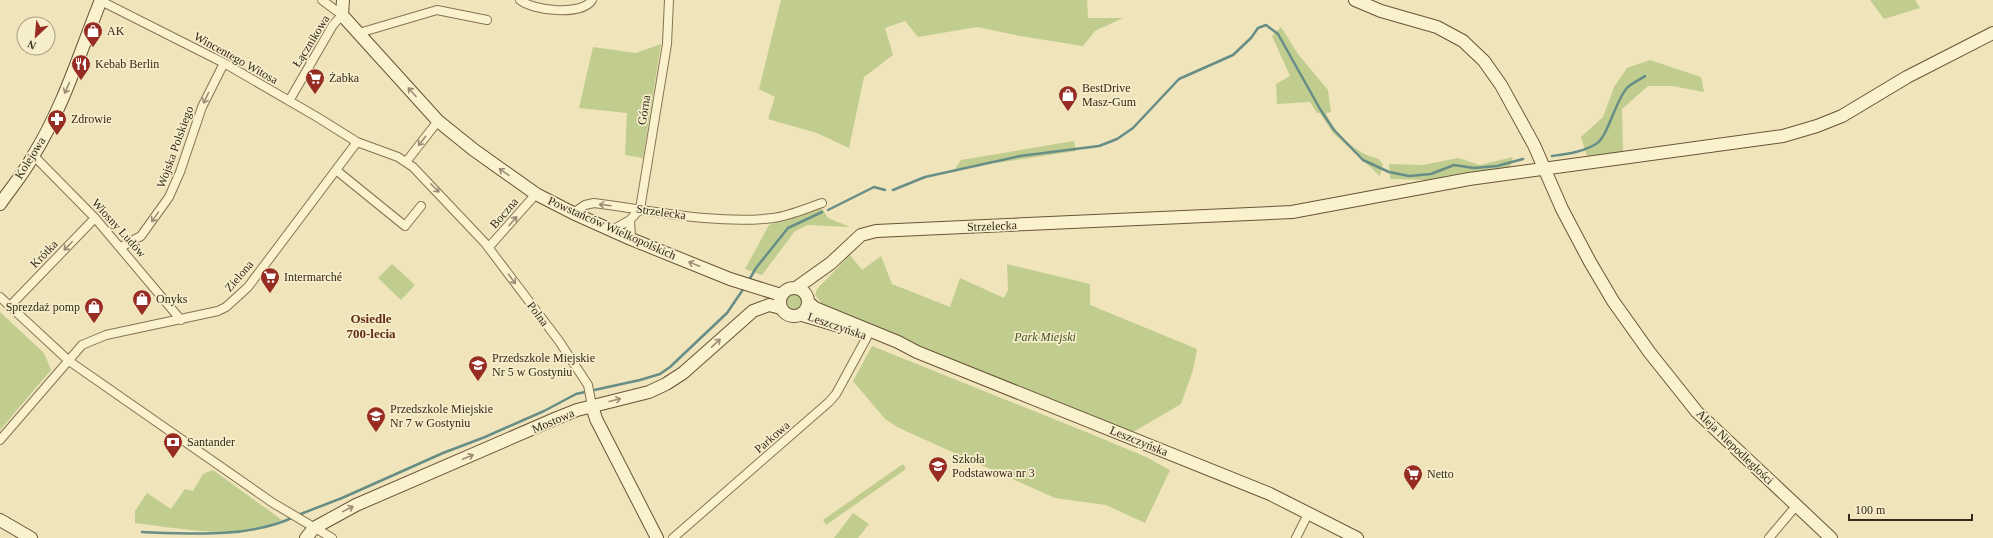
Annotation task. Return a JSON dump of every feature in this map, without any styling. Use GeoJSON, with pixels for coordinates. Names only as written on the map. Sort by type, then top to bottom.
{"type":"FeatureCollection","features":[{"type":"Feature","properties":{"kind":"street","name":"Wincentego Witosa"},"geometry":{"type":"LineString","coordinates":[[100,0],[224,63],[357,142]]}},
{"type":"Feature","properties":{"kind":"street","name":"Kolejowa"},"geometry":{"type":"LineString","coordinates":[[0,204],[34,156],[68,86],[100,0]]}},
{"type":"Feature","properties":{"kind":"street","name":"Powstańców Wielkopolskich"},"geometry":{"type":"LineString","coordinates":[[322,0],[342,15],[438,121],[474,150],[536,194],[573,213],[631,239],[730,279],[781,295]]}},
{"type":"Feature","properties":{"kind":"street"},"geometry":{"type":"LineString","coordinates":[[342,15],[344,0]]}},
{"type":"Feature","properties":{"kind":"street"},"geometry":{"type":"LineString","coordinates":[[520,0],[526,5],[536,8],[573,10],[586,7],[592,0]]}},
{"type":"Feature","properties":{"kind":"street","name":"Górna"},"geometry":{"type":"LineString","coordinates":[[640,209],[667,44],[669,0]]}},
{"type":"Feature","properties":{"kind":"street","name":"Aleja Niepodległości"},"geometry":{"type":"LineString","coordinates":[[1360,2],[1437,27],[1463,41],[1484,61],[1501,85],[1546,169],[1562,209],[1596,272],[1650,354],[1697,412],[1831,538]]}},
{"type":"Feature","properties":{"kind":"street"},"geometry":{"type":"LineString","coordinates":[[359,33],[437,10],[487,20]]}},
{"type":"Feature","properties":{"kind":"street","name":"Łącznikowa"},"geometry":{"type":"LineString","coordinates":[[289,101],[333,25],[342,15]]}},
{"type":"Feature","properties":{"kind":"street","name":"Strzelecka"},"geometry":{"type":"LineString","coordinates":[[808,300],[813,284],[831,263],[860,235],[876,231],[1292,212],[1469,179],[1764,139],[1800,132],[1830,122],[1852,111],[1907,78],[1993,33]]}},
{"type":"Feature","properties":{"kind":"street","name":"Wojska Polskiego"},"geometry":{"type":"LineString","coordinates":[[121,247],[141,236],[169,197],[180,172],[202,107],[224,63]]}},
{"type":"Feature","properties":{"kind":"street"},"geometry":{"type":"LineString","coordinates":[[406,162],[438,121]]}},
{"type":"Feature","properties":{"kind":"street","name":"Polna"},"geometry":{"type":"LineString","coordinates":[[357,142],[406,162],[439,193],[489,248],[559,341],[588,385],[596,419],[657,538]]}},
{"type":"Feature","properties":{"kind":"street","name":"Zielona"},"geometry":{"type":"LineString","coordinates":[[0,440],[69,362],[82,345],[93,339],[218,312],[240,296],[357,142]]}},
{"type":"Feature","properties":{"kind":"street","name":"Wiosny Ludów"},"geometry":{"type":"LineString","coordinates":[[34,156],[95,218],[121,247],[181,320]]}},
{"type":"Feature","properties":{"kind":"street"},"geometry":{"type":"LineString","coordinates":[[336,170],[404,226],[421,206]]}},
{"type":"Feature","properties":{"kind":"street","name":"Boczna"},"geometry":{"type":"LineString","coordinates":[[489,248],[536,194]]}},
{"type":"Feature","properties":{"kind":"street","name":"Strzelecka"},"geometry":{"type":"LineString","coordinates":[[573,213],[585,204],[594,203],[704,217],[739,219],[774,218],[822,203]]}},
{"type":"Feature","properties":{"kind":"street"},"geometry":{"type":"LineString","coordinates":[[612,230],[630,220],[640,209]]}},
{"type":"Feature","properties":{"kind":"street","name":"Krótka"},"geometry":{"type":"LineString","coordinates":[[10,306],[95,218]]}},
{"type":"Feature","properties":{"kind":"street"},"geometry":{"type":"LineString","coordinates":[[630,220],[631,239]]}},
{"type":"Feature","properties":{"kind":"street","name":"Strzelecka"},"geometry":{"type":"LineString","coordinates":[[796,288],[831,263]]}},
{"type":"Feature","properties":{"kind":"street"},"geometry":{"type":"LineString","coordinates":[[753,311],[759,299],[759,295],[754,287]]}},
{"type":"Feature","properties":{"kind":"street"},"geometry":{"type":"LineString","coordinates":[[796,288],[803,291],[808,300],[808,308],[802,315],[792,317],[781,308],[781,295],[786,290],[796,288]]}},
{"type":"Feature","properties":{"kind":"street"},"geometry":{"type":"LineString","coordinates":[[0,296],[69,362],[290,514],[332,538]]}},
{"type":"Feature","properties":{"kind":"street","name":"Leszczyńska"},"geometry":{"type":"LineString","coordinates":[[808,300],[815,308],[898,342],[917,352]]}},
{"type":"Feature","properties":{"kind":"street","name":"Mostowa"},"geometry":{"type":"LineString","coordinates":[[314,528],[356,505],[592,403],[649,392],[666,384],[682,373],[753,311],[769,305],[781,308]]}},
{"type":"Feature","properties":{"kind":"street","name":"Leszczyńska"},"geometry":{"type":"LineString","coordinates":[[802,315],[825,321],[867,337],[917,352],[1224,475],[1309,512],[1356,538]]}},
{"type":"Feature","properties":{"kind":"street","name":"Parkowa"},"geometry":{"type":"LineString","coordinates":[[673,538],[829,402],[836,394],[867,337]]}},
{"type":"Feature","properties":{"kind":"street"},"geometry":{"type":"LineString","coordinates":[[1770,538],[1796,506]]}},
{"type":"Feature","properties":{"kind":"street"},"geometry":{"type":"LineString","coordinates":[[1296,538],[1309,512]]}},
{"type":"Feature","properties":{"kind":"street"},"geometry":{"type":"LineString","coordinates":[[0,520],[31,538]]}},
{"type":"Feature","properties":{"kind":"street"},"geometry":{"type":"LineString","coordinates":[[306,538],[314,528]]}},
{"type":"Feature","properties":{"kind":"green space"},"geometry":{"type":"Polygon","coordinates":[[[781,0],[1087,0],[1088,18],[1123,18],[1095,31],[1083,46],[1020,36],[977,27],[918,37],[905,21],[885,28],[893,55],[864,77],[849,148],[817,133],[768,119],[775,97],[759,89],[781,0]]]}},
{"type":"Feature","properties":{"kind":"green space"},"geometry":{"type":"Polygon","coordinates":[[[1870,0],[1915,0],[1920,8],[1884,19],[1870,0]]]}},
{"type":"Feature","properties":{"kind":"green space"},"geometry":{"type":"Polygon","coordinates":[[[1281,27],[1298,54],[1328,90],[1331,112],[1326,113],[1329,121],[1347,142],[1363,153],[1379,159],[1383,165],[1380,176],[1333,133],[1320,113],[1317,113],[1310,102],[1277,104],[1276,84],[1290,76],[1272,36],[1281,27]]]}},
{"type":"Feature","properties":{"kind":"green space"},"geometry":{"type":"Polygon","coordinates":[[[661,44],[643,158],[625,155],[627,113],[579,108],[593,47],[636,53],[661,44]]]}},
{"type":"Feature","properties":{"kind":"green space"},"geometry":{"type":"Polygon","coordinates":[[[1650,60],[1701,77],[1704,92],[1672,86],[1648,86],[1622,109],[1623,153],[1587,156],[1581,137],[1603,117],[1614,87],[1627,68],[1650,60]]]}},
{"type":"Feature","properties":{"kind":"green space"},"geometry":{"type":"Polygon","coordinates":[[[1074,141],[1076,151],[955,169],[961,160],[1074,141]]]}},
{"type":"Feature","properties":{"kind":"green space"},"geometry":{"type":"Polygon","coordinates":[[[1513,157],[1510,167],[1496,170],[1467,172],[1427,180],[1390,179],[1389,164],[1423,165],[1458,158],[1480,165],[1513,157]]]}},
{"type":"Feature","properties":{"kind":"green space"},"geometry":{"type":"Polygon","coordinates":[[[821,207],[828,218],[850,227],[808,225],[795,231],[762,275],[745,269],[769,225],[821,207]]]}},
{"type":"Feature","properties":{"kind":"green space","name":"Park Miejski"},"geometry":{"type":"Polygon","coordinates":[[[850,255],[862,270],[881,256],[892,284],[950,307],[960,278],[1004,298],[1008,290],[1007,264],[1090,284],[1090,305],[1197,349],[1193,370],[1181,404],[1133,432],[919,348],[825,307],[815,295],[817,289],[850,255]]]}},
{"type":"Feature","properties":{"kind":"green space"},"geometry":{"type":"Polygon","coordinates":[[[392,264],[415,285],[401,300],[378,278],[392,264]]]}},
{"type":"Feature","properties":{"kind":"green space"},"geometry":{"type":"Polygon","coordinates":[[[794,294],[801,299],[802,302],[797,309],[794,310],[787,305],[786,302],[791,295],[794,294]]]}},
{"type":"Feature","properties":{"kind":"green space"},"geometry":{"type":"Polygon","coordinates":[[[0,312],[44,353],[51,370],[0,430],[0,312]]]}},
{"type":"Feature","properties":{"kind":"green space"},"geometry":{"type":"Polygon","coordinates":[[[872,346],[1091,434],[1146,457],[1170,470],[1145,523],[1106,505],[1055,498],[899,428],[885,419],[853,381],[872,346]]]}},
{"type":"Feature","properties":{"kind":"green space"},"geometry":{"type":"Polygon","coordinates":[[[903,464],[906,469],[826,525],[823,520],[903,464]]]}},
{"type":"Feature","properties":{"kind":"green space"},"geometry":{"type":"Polygon","coordinates":[[[213,470],[282,520],[256,529],[227,532],[211,532],[135,523],[135,511],[147,493],[171,509],[185,489],[193,491],[203,474],[213,470]]]}},
{"type":"Feature","properties":{"kind":"green space"},"geometry":{"type":"Polygon","coordinates":[[[853,513],[869,524],[858,538],[834,538],[853,513]]]}},
{"type":"Feature","properties":{"kind":"waterway"},"geometry":{"type":"LineString","coordinates":[[893,190],[925,177],[1020,156],[1099,146],[1117,139],[1133,128],[1179,79],[1233,55],[1251,38],[1258,28],[1266,25],[1278,34],[1320,109],[1334,130],[1363,160],[1389,172],[1409,176],[1431,174],[1454,165],[1474,168],[1497,166],[1523,159]]}},
{"type":"Feature","properties":{"kind":"waterway"},"geometry":{"type":"LineString","coordinates":[[1552,156],[1580,151],[1596,144],[1608,127],[1623,94],[1629,86],[1645,76]]}},
{"type":"Feature","properties":{"kind":"waterway"},"geometry":{"type":"LineString","coordinates":[[828,210],[874,187],[885,190]]}},
{"type":"Feature","properties":{"kind":"waterway"},"geometry":{"type":"LineString","coordinates":[[749,280],[756,268],[788,228],[822,212]]}},
{"type":"Feature","properties":{"kind":"waterway"},"geometry":{"type":"LineString","coordinates":[[298,515],[342,498],[443,453],[485,437],[544,411],[576,394],[640,380],[660,374],[670,367],[727,313],[744,288]]}},
{"type":"Feature","properties":{"kind":"waterway"},"geometry":{"type":"LineString","coordinates":[[142,532],[200,534],[239,532],[277,524],[294,517]]}},
{"type":"Feature","properties":{"kind":"place","name":"AK"},"geometry":{"type":"Point","coordinates":[93,48]}},
{"type":"Feature","properties":{"kind":"place","name":"Kebab Berlin"},"geometry":{"type":"Point","coordinates":[81,81]}},
{"type":"Feature","properties":{"kind":"place","name":"Żabka"},"geometry":{"type":"Point","coordinates":[315,95]}},
{"type":"Feature","properties":{"kind":"place","name":"BestDrive Masz-Gum"},"geometry":{"type":"Point","coordinates":[1068,112]}},
{"type":"Feature","properties":{"kind":"place","name":"Zdrowie"},"geometry":{"type":"Point","coordinates":[57,136]}},
{"type":"Feature","properties":{"kind":"place","name":"Intermarché"},"geometry":{"type":"Point","coordinates":[270,294]}},
{"type":"Feature","properties":{"kind":"place","name":"Onyks"},"geometry":{"type":"Point","coordinates":[142,316]}},
{"type":"Feature","properties":{"kind":"place","name":"Sprezdaż pomp"},"geometry":{"type":"Point","coordinates":[94,324]}},
{"type":"Feature","properties":{"kind":"place","name":"Przedszkole Miejskie Nr 5 w Gostyniu"},"geometry":{"type":"Point","coordinates":[478,382]}},
{"type":"Feature","properties":{"kind":"place","name":"Przedszkole Miejskie Nr 7 w Gostyniu"},"geometry":{"type":"Point","coordinates":[376,433]}},
{"type":"Feature","properties":{"kind":"place","name":"Santander"},"geometry":{"type":"Point","coordinates":[173,459]}},
{"type":"Feature","properties":{"kind":"place","name":"Szkoła Podstawowa nr 3"},"geometry":{"type":"Point","coordinates":[938,483]}},
{"type":"Feature","properties":{"kind":"place","name":"Netto"},"geometry":{"type":"Point","coordinates":[1413,491]}},
{"type":"Feature","properties":{"kind":"district","name":"Osiedle 700-lecia"},"geometry":{"type":"Point","coordinates":[371,326]}}]}
